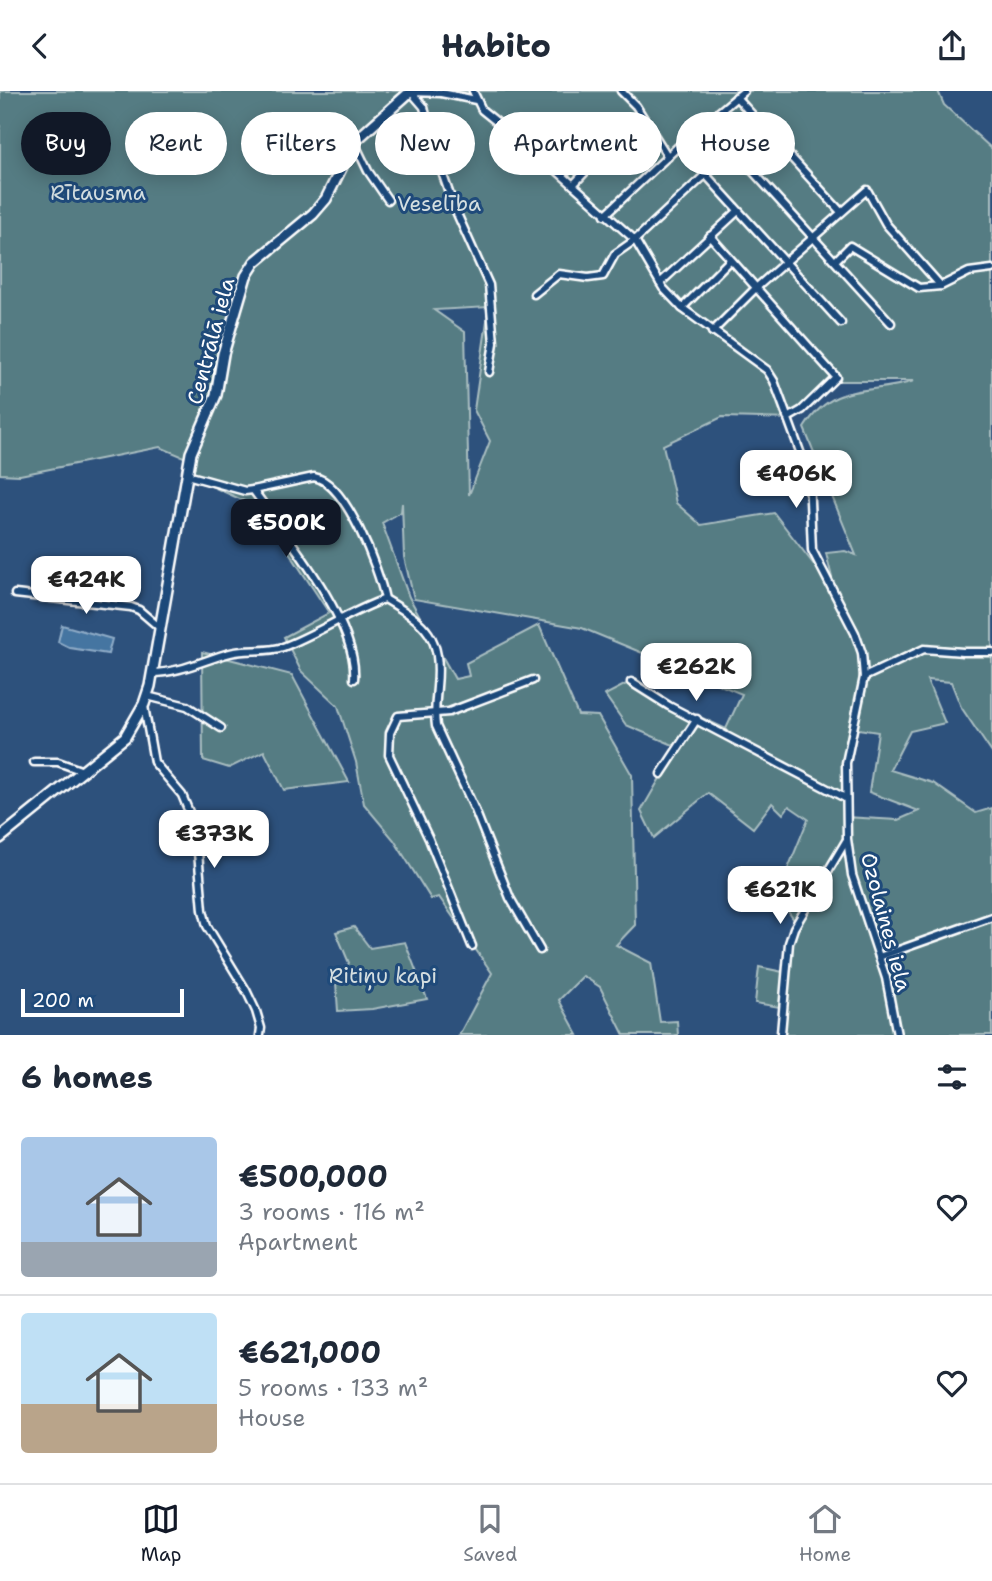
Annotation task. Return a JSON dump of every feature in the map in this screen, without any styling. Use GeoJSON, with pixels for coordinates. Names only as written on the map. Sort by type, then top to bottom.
{"type":"FeatureCollection","features":[{"type":"Feature","properties":{"kind":"street"},"geometry":{"type":"LineString","coordinates":[[411,91],[441,93],[476,100]]}},
{"type":"Feature","properties":{"kind":"street"},"geometry":{"type":"LineString","coordinates":[[411,91],[424,107],[435,152],[454,207],[489,285],[494,343],[489,372]]}},
{"type":"Feature","properties":{"kind":"street","name":"Centrālā iela"},"geometry":{"type":"LineString","coordinates":[[361,136],[411,91]]}},
{"type":"Feature","properties":{"kind":"street","name":"Ozolaines iela"},"geometry":{"type":"LineString","coordinates":[[473,91],[482,110],[635,240],[660,283],[682,308],[767,370],[774,381],[809,476],[812,550],[855,633],[862,653],[864,677],[848,747],[845,798],[847,839],[852,875],[879,957],[897,1035]]}},
{"type":"Feature","properties":{"kind":"street"},"geometry":{"type":"LineString","coordinates":[[621,91],[636,106],[668,157]]}},
{"type":"Feature","properties":{"kind":"street"},"geometry":{"type":"LineString","coordinates":[[718,112],[744,91]]}},
{"type":"Feature","properties":{"kind":"street"},"geometry":{"type":"LineString","coordinates":[[736,97],[841,212]]}},
{"type":"Feature","properties":{"kind":"street"},"geometry":{"type":"LineString","coordinates":[[605,215],[676,148]]}},
{"type":"Feature","properties":{"kind":"street"},"geometry":{"type":"LineString","coordinates":[[361,156],[388,200]]}},
{"type":"Feature","properties":{"kind":"street","name":"Centrālā iela"},"geometry":{"type":"LineString","coordinates":[[0,838],[124,737],[145,700],[191,453],[216,395],[223,354],[246,276],[255,262],[313,214],[326,199],[338,175]]}},
{"type":"Feature","properties":{"kind":"street"},"geometry":{"type":"LineString","coordinates":[[573,185],[582,175]]}},
{"type":"Feature","properties":{"kind":"street"},"geometry":{"type":"LineString","coordinates":[[534,294],[559,275],[588,278],[603,276],[615,254],[635,240],[706,175],[841,323]]}},
{"type":"Feature","properties":{"kind":"street"},"geometry":{"type":"LineString","coordinates":[[757,175],[891,323]]}},
{"type":"Feature","properties":{"kind":"street"},"geometry":{"type":"LineString","coordinates":[[712,332],[756,288],[867,190],[886,223],[941,286]]}},
{"type":"Feature","properties":{"kind":"street"},"geometry":{"type":"LineString","coordinates":[[660,283],[738,211]]}},
{"type":"Feature","properties":{"kind":"street"},"geometry":{"type":"LineString","coordinates":[[710,236],[836,377],[802,410],[788,418]]}},
{"type":"Feature","properties":{"kind":"street"},"geometry":{"type":"LineString","coordinates":[[835,261],[850,246],[911,285],[929,288],[941,286],[968,272],[992,269]]}},
{"type":"Feature","properties":{"kind":"street"},"geometry":{"type":"LineString","coordinates":[[682,308],[730,260]]}},
{"type":"Feature","properties":{"kind":"street"},"geometry":{"type":"LineString","coordinates":[[187,475],[245,491],[314,477],[323,479],[351,510],[381,581],[385,599],[416,620],[434,640],[439,666],[434,712],[436,726],[475,810],[510,898],[540,950]]}},
{"type":"Feature","properties":{"kind":"street"},"geometry":{"type":"LineString","coordinates":[[253,490],[325,593],[339,619],[354,660],[354,679]]}},
{"type":"Feature","properties":{"kind":"street"},"geometry":{"type":"LineString","coordinates":[[15,594],[131,607],[139,610],[160,628]]}},
{"type":"Feature","properties":{"kind":"street"},"geometry":{"type":"LineString","coordinates":[[152,673],[168,673],[233,652],[281,648],[385,599]]}},
{"type":"Feature","properties":{"kind":"street"},"geometry":{"type":"LineString","coordinates":[[864,677],[924,649],[992,652]]}},
{"type":"Feature","properties":{"kind":"street"},"geometry":{"type":"LineString","coordinates":[[472,946],[388,746],[398,716],[449,712],[533,680]]}},
{"type":"Feature","properties":{"kind":"street"},"geometry":{"type":"LineString","coordinates":[[631,682],[669,706],[845,798]]}},
{"type":"Feature","properties":{"kind":"street"},"geometry":{"type":"LineString","coordinates":[[222,728],[187,706],[145,700],[146,724],[154,762],[182,795],[196,829],[203,910],[207,926],[246,990],[256,1011],[261,1028],[260,1035]]}},
{"type":"Feature","properties":{"kind":"street"},"geometry":{"type":"LineString","coordinates":[[661,774],[697,719]]}},
{"type":"Feature","properties":{"kind":"street"},"geometry":{"type":"LineString","coordinates":[[134,721],[146,724]]}},
{"type":"Feature","properties":{"kind":"street"},"geometry":{"type":"LineString","coordinates":[[34,762],[58,762],[83,771]]}},
{"type":"Feature","properties":{"kind":"street"},"geometry":{"type":"LineString","coordinates":[[781,1033],[789,943],[794,928],[847,839]]}},
{"type":"Feature","properties":{"kind":"street"},"geometry":{"type":"LineString","coordinates":[[879,957],[992,917]]}},
{"type":"Feature","properties":{"kind":"green space"},"geometry":{"type":"Polygon","coordinates":[[[0,91],[938,91],[944,105],[992,149],[992,753],[961,707],[951,682],[927,680],[945,723],[910,731],[890,770],[933,783],[976,813],[992,808],[992,1035],[779,1035],[780,1007],[755,1003],[759,967],[783,972],[794,920],[777,896],[808,819],[789,806],[783,814],[772,803],[753,828],[708,793],[654,838],[641,811],[678,747],[626,725],[605,695],[636,679],[670,703],[726,729],[742,694],[582,628],[414,599],[404,557],[402,503],[401,512],[382,523],[409,597],[455,679],[469,676],[466,663],[539,625],[578,715],[598,716],[632,775],[635,925],[616,945],[651,963],[660,1022],[677,1021],[678,1035],[624,1035],[600,987],[583,976],[559,1000],[578,1035],[459,1035],[492,973],[439,897],[431,899],[394,840],[364,804],[356,762],[338,706],[301,671],[284,637],[329,613],[260,508],[209,485],[193,481],[193,477],[187,475],[191,460],[160,447],[20,475],[0,474],[0,91]],[[489,307],[434,310],[465,332],[469,495],[490,441],[474,410],[489,307]],[[836,381],[809,409],[795,419],[722,417],[663,445],[676,503],[701,525],[774,513],[832,588],[834,586],[826,553],[845,551],[856,555],[804,428],[828,402],[841,396],[914,381],[836,381]],[[852,728],[846,746],[845,817],[898,820],[919,811],[869,792],[878,732],[852,728]]]}},
{"type":"Feature","properties":{"kind":"green space"},"geometry":{"type":"Polygon","coordinates":[[[202,652],[292,675],[349,782],[284,790],[264,751],[229,768],[203,760],[202,652]]]}},
{"type":"Feature","properties":{"kind":"green space","name":"Ritiņu kapi"},"geometry":{"type":"Polygon","coordinates":[[[354,927],[370,948],[405,942],[427,999],[372,1009],[338,1011],[336,982],[349,963],[336,932],[354,927]]]}},
{"type":"Feature","properties":{"kind":"water"},"geometry":{"type":"Polygon","coordinates":[[[62,625],[112,639],[108,654],[70,648],[58,642],[62,625]]]}},
{"type":"Feature","properties":{"kind":"park label","name":"Rītausma"},"geometry":{"type":"Point","coordinates":[98,193]}},
{"type":"Feature","properties":{"kind":"park label","name":"Veselība"},"geometry":{"type":"Point","coordinates":[439,204]}}]}
